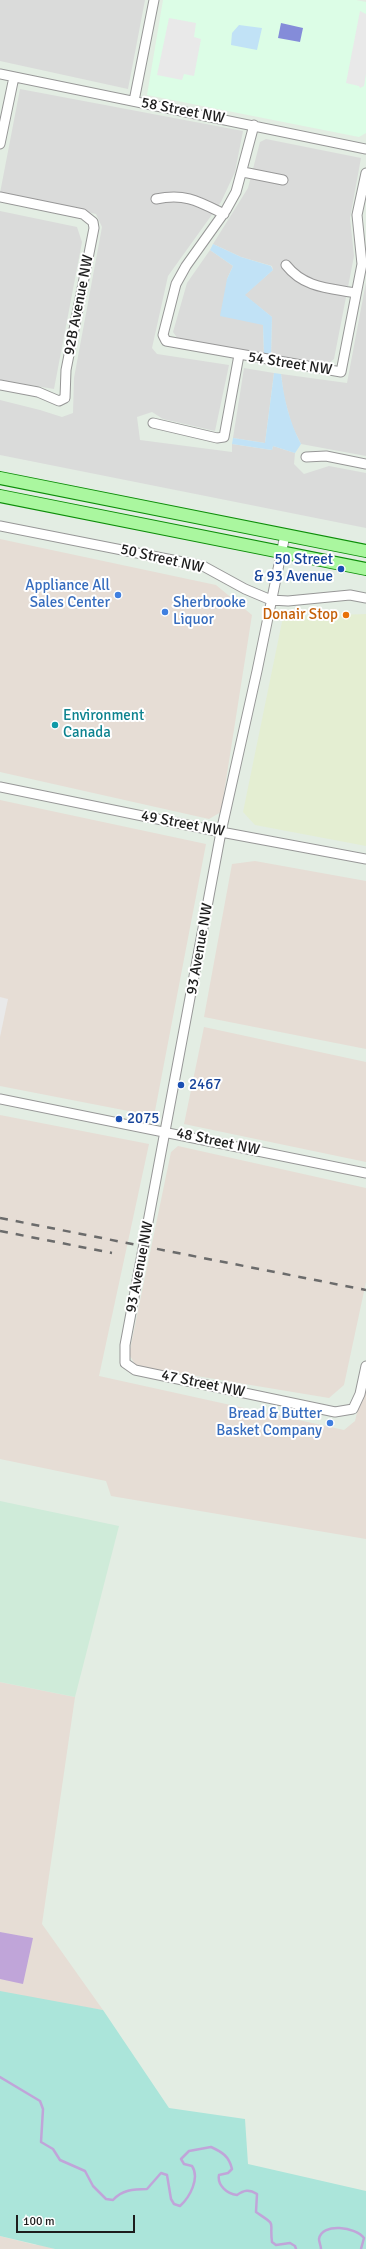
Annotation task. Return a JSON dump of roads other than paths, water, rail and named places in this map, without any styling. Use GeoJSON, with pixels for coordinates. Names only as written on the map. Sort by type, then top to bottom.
{"type":"FeatureCollection","features":[{"type":"Feature","properties":{"kind":"main road"},"geometry":{"type":"LineString","coordinates":[[0,478],[366,551]]}},
{"type":"Feature","properties":{"kind":"main road","name":"50 Street NW"},"geometry":{"type":"LineString","coordinates":[[0,496],[366,569]]}},
{"type":"Feature","properties":{"kind":"street"},"geometry":{"type":"LineString","coordinates":[[134,101],[154,0]]}},
{"type":"Feature","properties":{"kind":"street","name":"58 Street NW"},"geometry":{"type":"LineString","coordinates":[[0,74],[366,149]]}},
{"type":"Feature","properties":{"kind":"street"},"geometry":{"type":"LineString","coordinates":[[0,144],[14,77]]}},
{"type":"Feature","properties":{"kind":"street"},"geometry":{"type":"LineString","coordinates":[[156,199],[171,196],[189,197],[224,214],[236,192],[243,172],[254,125]]}},
{"type":"Feature","properties":{"kind":"street"},"geometry":{"type":"LineString","coordinates":[[243,172],[283,180]]}},
{"type":"Feature","properties":{"kind":"street"},"geometry":{"type":"LineString","coordinates":[[286,265],[299,279],[311,284],[356,293],[362,264],[358,215],[366,173]]}},
{"type":"Feature","properties":{"kind":"street","name":"92B Avenue NW"},"geometry":{"type":"LineString","coordinates":[[0,197],[83,214],[93,222],[94,228],[66,370],[65,395],[62,400],[38,392],[0,385]]}},
{"type":"Feature","properties":{"kind":"street","name":"54 Street NW"},"geometry":{"type":"LineString","coordinates":[[224,214],[186,266],[176,284],[164,338],[166,341],[341,372],[356,293]]}},
{"type":"Feature","properties":{"kind":"street","name":"54 Street NW"},"geometry":{"type":"LineString","coordinates":[[152,423],[221,439],[224,437],[239,355]]}},
{"type":"Feature","properties":{"kind":"street"},"geometry":{"type":"LineString","coordinates":[[306,457],[326,456],[366,464]]}},
{"type":"Feature","properties":{"kind":"street","name":"50 Street NW"},"geometry":{"type":"LineString","coordinates":[[0,526],[203,566],[245,589],[271,600],[288,601],[350,595],[366,598]]}},
{"type":"Feature","properties":{"kind":"street","name":"93 Avenue NW"},"geometry":{"type":"LineString","coordinates":[[124,1364],[125,1345],[221,832],[285,535]]}},
{"type":"Feature","properties":{"kind":"street","name":"49 Street NW"},"geometry":{"type":"LineString","coordinates":[[0,787],[221,832],[366,859]]}},
{"type":"Feature","properties":{"kind":"street","name":"48 Street NW"},"geometry":{"type":"LineString","coordinates":[[0,1099],[366,1173]]}},
{"type":"Feature","properties":{"kind":"street","name":"47 Street NW"},"geometry":{"type":"LineString","coordinates":[[124,1364],[135,1370],[335,1412],[353,1409],[360,1394],[366,1366]]}},
{"type":"Feature","properties":{"kind":"waterway"},"geometry":{"type":"LineString","coordinates":[[0,2077],[40,2101],[43,2109],[41,2142],[53,2149],[60,2160],[85,2171],[93,2186],[106,2199],[113,2200],[124,2192],[137,2189],[147,2189],[161,2173],[167,2175],[171,2199],[174,2204],[180,2206],[190,2193],[195,2176],[192,2166],[184,2164],[181,2159],[189,2151],[211,2147],[224,2155],[231,2165],[232,2169],[228,2173],[219,2175],[221,2185],[226,2191],[233,2194],[237,2195],[247,2191],[257,2194],[256,2212],[270,2222],[272,2242],[276,2245],[290,2243],[295,2246],[296,2249]]}},
{"type":"Feature","properties":{"kind":"waterway"},"geometry":{"type":"LineString","coordinates":[[321,2249],[319,2239],[321,2234],[332,2228],[347,2229],[360,2234],[364,2238],[361,2249]]}},
{"type":"Feature","properties":{"kind":"railway"},"geometry":{"type":"LineString","coordinates":[[0,1218],[366,1290]]}},
{"type":"Feature","properties":{"kind":"railway"},"geometry":{"type":"LineString","coordinates":[[0,1231],[112,1253]]}},
{"type":"Feature","properties":{"kind":"place","name":"50 Street & 93 Avenue"},"geometry":{"type":"Point","coordinates":[341,569]}},
{"type":"Feature","properties":{"kind":"place","name":"Appliance All Sales Center"},"geometry":{"type":"Point","coordinates":[118,595]}},
{"type":"Feature","properties":{"kind":"place","name":"Sherbrooke Liquor"},"geometry":{"type":"Point","coordinates":[165,612]}},
{"type":"Feature","properties":{"kind":"place","name":"Donair Stop"},"geometry":{"type":"Point","coordinates":[346,615]}},
{"type":"Feature","properties":{"kind":"place","name":"Environment Canada"},"geometry":{"type":"Point","coordinates":[55,725]}},
{"type":"Feature","properties":{"kind":"place","name":"2467"},"geometry":{"type":"Point","coordinates":[181,1085]}},
{"type":"Feature","properties":{"kind":"place","name":"2075"},"geometry":{"type":"Point","coordinates":[119,1119]}},
{"type":"Feature","properties":{"kind":"place","name":"Bread & Butter Basket Company"},"geometry":{"type":"Point","coordinates":[330,1423]}}]}
